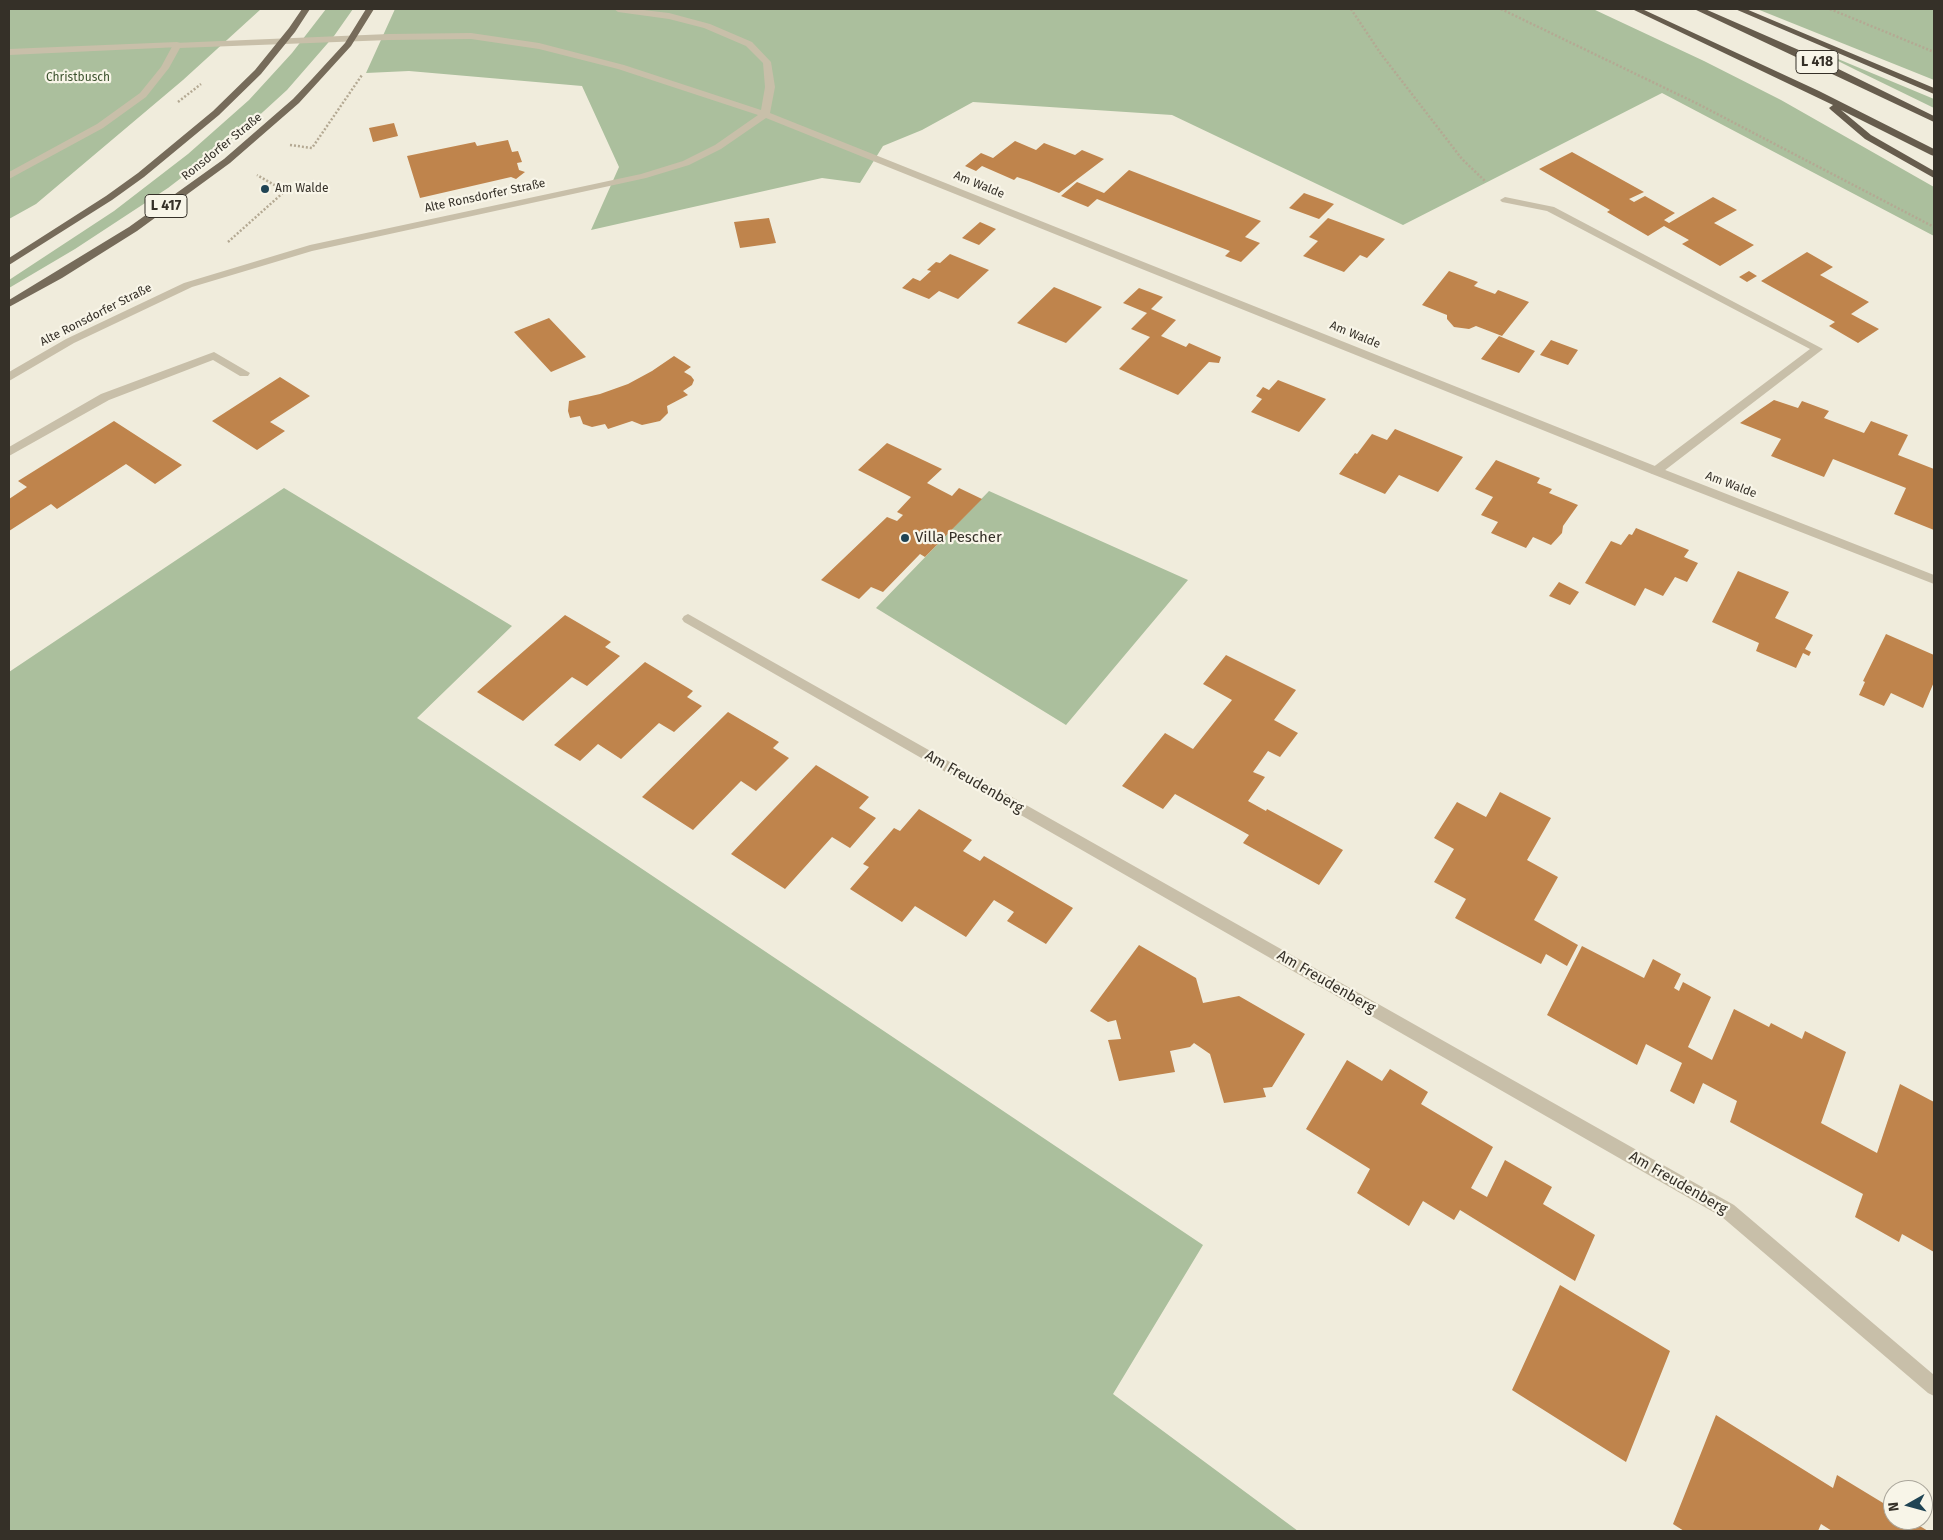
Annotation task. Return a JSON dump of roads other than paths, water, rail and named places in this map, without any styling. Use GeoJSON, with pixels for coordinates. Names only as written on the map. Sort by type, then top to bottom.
{"type":"FeatureCollection","features":[{"type":"Feature","properties":{"kind":"highway","name":"L 418"},"geometry":{"type":"LineString","coordinates":[[1636,9],[1816,93],[1934,153]]}},
{"type":"Feature","properties":{"kind":"highway","name":"L 418"},"geometry":{"type":"LineString","coordinates":[[1698,9],[1805,56],[1934,119]]}},
{"type":"Feature","properties":{"kind":"highway"},"geometry":{"type":"LineString","coordinates":[[1739,9],[1934,91]]}},
{"type":"Feature","properties":{"kind":"highway"},"geometry":{"type":"LineString","coordinates":[[1816,93],[1868,137],[1934,176]]}},
{"type":"Feature","properties":{"kind":"main road","name":"Ronsdorfer Straße"},"geometry":{"type":"LineString","coordinates":[[9,262],[109,198],[187,138],[258,72],[292,30],[306,9]]}},
{"type":"Feature","properties":{"kind":"main road","name":"Ronsdorfer Straße"},"geometry":{"type":"LineString","coordinates":[[9,304],[133,229],[199,183],[253,140],[315,81],[348,44],[370,9]]}},
{"type":"Feature","properties":{"kind":"street"},"geometry":{"type":"LineString","coordinates":[[618,9],[669,16],[707,26],[749,44],[767,62],[770,87],[766,114]]}},
{"type":"Feature","properties":{"kind":"street","name":"Am Walde"},"geometry":{"type":"LineString","coordinates":[[9,52],[330,38],[471,36],[539,46],[621,67],[766,114],[1656,471],[1934,580]]}},
{"type":"Feature","properties":{"kind":"street"},"geometry":{"type":"LineString","coordinates":[[9,176],[100,126],[143,95],[165,68],[177,45]]}},
{"type":"Feature","properties":{"kind":"street","name":"Alte Ronsdorfer Straße"},"geometry":{"type":"LineString","coordinates":[[9,377],[70,341],[188,285],[310,248],[643,176],[686,162],[718,147],[766,114]]}},
{"type":"Feature","properties":{"kind":"street"},"geometry":{"type":"LineString","coordinates":[[1505,200],[1550,209],[1818,349],[1656,471]]}},
{"type":"Feature","properties":{"kind":"street"},"geometry":{"type":"LineString","coordinates":[[9,452],[105,398],[214,356],[244,373]]}},
{"type":"Feature","properties":{"kind":"street","name":"Am Freudenberg"},"geometry":{"type":"LineString","coordinates":[[688,619],[1728,1211],[1934,1387]]}},
{"type":"Feature","properties":{"kind":"place","name":"Am Walde"},"geometry":{"type":"Point","coordinates":[265,189]}},
{"type":"Feature","properties":{"kind":"place","name":"Villa Pescher"},"geometry":{"type":"Point","coordinates":[905,538]}},
{"type":"Feature","properties":{"kind":"park label","name":"Christbusch"},"geometry":{"type":"Point","coordinates":[78,78]}}]}
